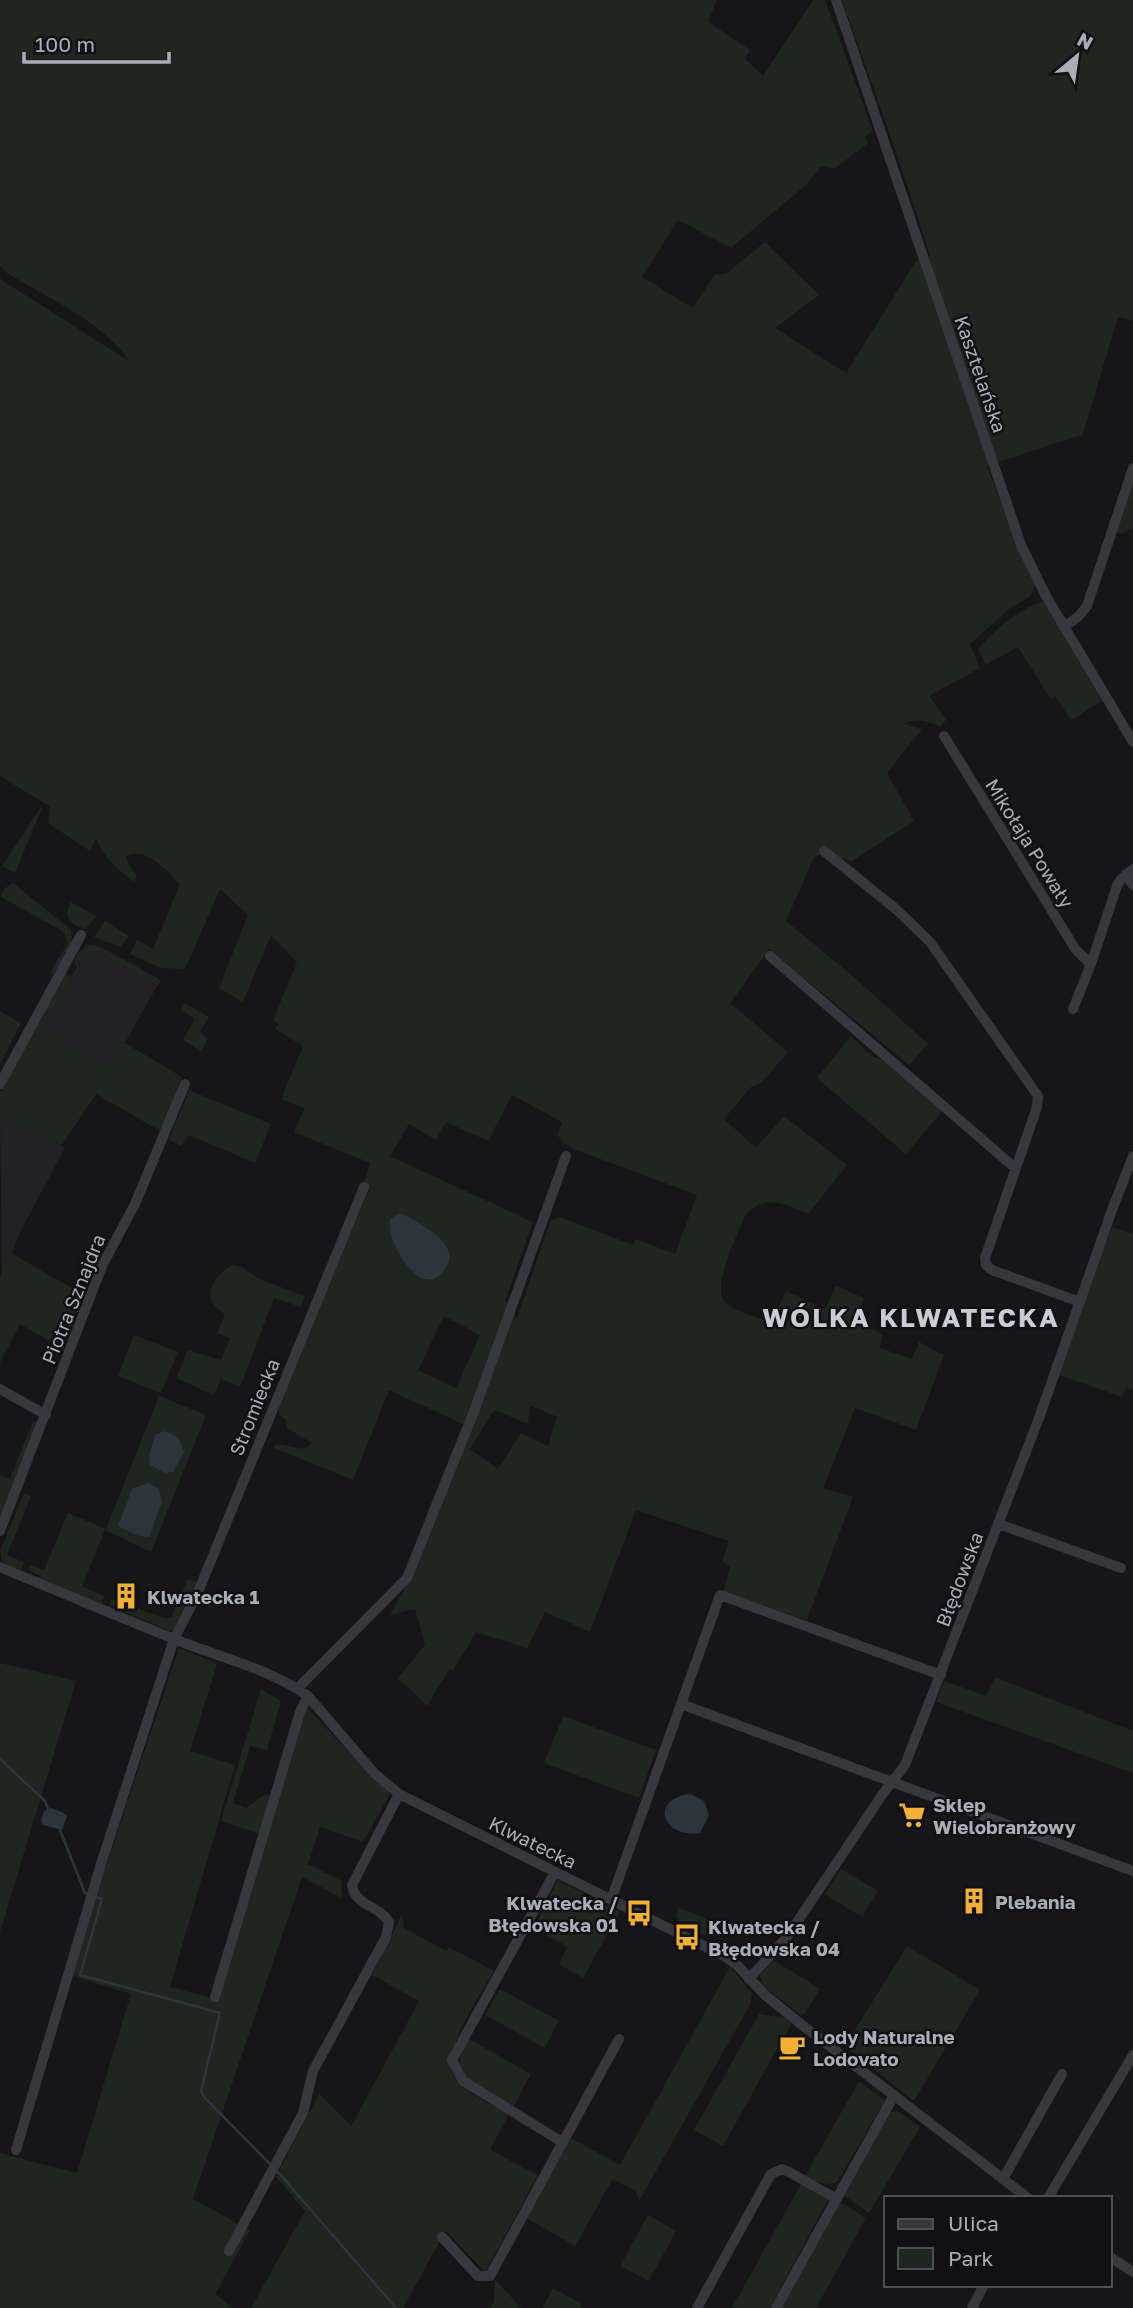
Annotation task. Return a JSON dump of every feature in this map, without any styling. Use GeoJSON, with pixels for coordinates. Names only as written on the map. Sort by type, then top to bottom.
{"type":"FeatureCollection","features":[{"type":"Feature","properties":{"kind":"street","name":"Kasztelańska"},"geometry":{"type":"LineString","coordinates":[[836,0],[1021,545],[1064,627],[1133,742]]}},
{"type":"Feature","properties":{"kind":"street"},"geometry":{"type":"LineString","coordinates":[[1064,627],[1087,606],[1133,468]]}},
{"type":"Feature","properties":{"kind":"street","name":"Mikołaja Powały"},"geometry":{"type":"LineString","coordinates":[[944,736],[1076,950],[1091,964]]}},
{"type":"Feature","properties":{"kind":"street"},"geometry":{"type":"LineString","coordinates":[[824,851],[897,910],[930,942],[1034,1090],[1039,1101],[986,1251],[986,1265],[1000,1273],[1080,1302]]}},
{"type":"Feature","properties":{"kind":"street"},"geometry":{"type":"LineString","coordinates":[[1073,1009],[1117,886],[1129,872]]}},
{"type":"Feature","properties":{"kind":"street"},"geometry":{"type":"LineString","coordinates":[[1129,872],[1133,885]]}},
{"type":"Feature","properties":{"kind":"street"},"geometry":{"type":"LineString","coordinates":[[0,1084],[81,934]]}},
{"type":"Feature","properties":{"kind":"street"},"geometry":{"type":"LineString","coordinates":[[770,956],[1015,1168]]}},
{"type":"Feature","properties":{"kind":"street","name":"Piotra Sznajdra"},"geometry":{"type":"LineString","coordinates":[[0,1531],[102,1266],[135,1204],[185,1084]]}},
{"type":"Feature","properties":{"kind":"street"},"geometry":{"type":"LineString","coordinates":[[298,1688],[407,1578],[473,1414],[566,1156]]}},
{"type":"Feature","properties":{"kind":"street","name":"Błędowska"},"geometry":{"type":"LineString","coordinates":[[749,1979],[787,1937],[905,1765],[999,1524],[1133,1156]]}},
{"type":"Feature","properties":{"kind":"street","name":"Stromiecka"},"geometry":{"type":"LineString","coordinates":[[16,2150],[92,1895],[174,1639],[196,1597],[364,1187]]}},
{"type":"Feature","properties":{"kind":"street"},"geometry":{"type":"LineString","coordinates":[[0,1389],[46,1415]]}},
{"type":"Feature","properties":{"kind":"street"},"geometry":{"type":"LineString","coordinates":[[999,1524],[1121,1568]]}},
{"type":"Feature","properties":{"kind":"street","name":"Klwatecka"},"geometry":{"type":"LineString","coordinates":[[0,1567],[298,1688],[308,1696],[374,1773],[399,1794],[726,1957],[765,1995],[893,2097],[1025,2196]]}},
{"type":"Feature","properties":{"kind":"street"},"geometry":{"type":"LineString","coordinates":[[611,1899],[720,1595],[941,1675]]}},
{"type":"Feature","properties":{"kind":"street"},"geometry":{"type":"LineString","coordinates":[[215,1997],[300,1712],[308,1696]]}},
{"type":"Feature","properties":{"kind":"street"},"geometry":{"type":"LineString","coordinates":[[681,1704],[1133,1871]]}},
{"type":"Feature","properties":{"kind":"street"},"geometry":{"type":"LineString","coordinates":[[229,2251],[307,2104],[313,2071],[388,1930],[389,1922],[386,1916],[360,1900],[352,1885],[399,1794]]}},
{"type":"Feature","properties":{"kind":"street"},"geometry":{"type":"LineString","coordinates":[[555,1872],[452,2060],[463,2081],[562,2142]]}},
{"type":"Feature","properties":{"kind":"street"},"geometry":{"type":"LineString","coordinates":[[442,2237],[478,2276],[490,2276],[619,2039]]}},
{"type":"Feature","properties":{"kind":"street"},"geometry":{"type":"LineString","coordinates":[[1049,2196],[1133,2055]]}},
{"type":"Feature","properties":{"kind":"street"},"geometry":{"type":"LineString","coordinates":[[1003,2179],[1062,2074]]}},
{"type":"Feature","properties":{"kind":"street"},"geometry":{"type":"LineString","coordinates":[[776,2308],[893,2097]]}},
{"type":"Feature","properties":{"kind":"street"},"geometry":{"type":"LineString","coordinates":[[697,2308],[771,2174],[782,2169],[837,2199]]}},
{"type":"Feature","properties":{"kind":"street"},"geometry":{"type":"LineString","coordinates":[[1112,2258],[1133,2272]]}},
{"type":"Feature","properties":{"kind":"street"},"geometry":{"type":"LineString","coordinates":[[972,2308],[983,2287]]}},
{"type":"Feature","properties":{"kind":"shaded area"},"geometry":{"type":"Polygon","coordinates":[[[98,952],[157,986],[110,1069],[41,1029],[84,955],[98,952]]]}},
{"type":"Feature","properties":{"kind":"shaded area"},"geometry":{"type":"Polygon","coordinates":[[[0,1113],[65,1148],[21,1230],[2,1278],[0,1113]]]}},
{"type":"Feature","properties":{"kind":"shaded area"},"geometry":{"type":"Polygon","coordinates":[[[400,1213],[433,1232],[448,1249],[449,1259],[445,1269],[433,1280],[422,1279],[415,1274],[398,1252],[391,1234],[390,1219],[400,1213]]]}},
{"type":"Feature","properties":{"kind":"shaded area"},"geometry":{"type":"Polygon","coordinates":[[[164,1431],[178,1437],[184,1452],[173,1472],[165,1473],[150,1465],[149,1455],[155,1435],[164,1431]]]}},
{"type":"Feature","properties":{"kind":"shaded area"},"geometry":{"type":"Polygon","coordinates":[[[148,1483],[159,1489],[162,1502],[149,1537],[139,1536],[118,1526],[132,1489],[148,1483]]]}},
{"type":"Feature","properties":{"kind":"shaded area"},"geometry":{"type":"Polygon","coordinates":[[[690,1794],[704,1801],[709,1815],[700,1833],[677,1830],[669,1825],[665,1818],[669,1803],[677,1797],[690,1794]]]}},
{"type":"Feature","properties":{"kind":"shaded area"},"geometry":{"type":"Polygon","coordinates":[[[51,1808],[67,1816],[62,1830],[43,1825],[41,1821],[44,1811],[51,1808]]]}},
{"type":"Feature","properties":{"kind":"green space"},"geometry":{"type":"Polygon","coordinates":[[[0,0],[717,0],[708,22],[750,50],[745,59],[763,76],[813,0],[825,0],[873,131],[865,137],[868,143],[834,169],[822,166],[806,185],[731,248],[678,220],[642,277],[693,308],[714,275],[727,273],[765,242],[819,295],[775,328],[846,373],[916,261],[930,256],[842,0],[1133,0],[1133,321],[1118,317],[1082,437],[1077,436],[987,466],[1035,586],[1030,597],[1009,609],[970,644],[980,668],[929,696],[946,720],[940,727],[917,721],[904,724],[922,729],[887,773],[914,821],[852,861],[842,858],[833,864],[822,854],[814,857],[786,921],[928,1044],[909,1065],[769,949],[730,1003],[788,1052],[762,1082],[751,1087],[724,1119],[756,1148],[784,1116],[847,1165],[808,1214],[773,1202],[750,1210],[744,1218],[723,1274],[721,1286],[725,1302],[741,1312],[776,1324],[781,1316],[776,1313],[786,1291],[825,1310],[836,1286],[864,1298],[855,1322],[882,1334],[880,1348],[912,1359],[919,1342],[944,1355],[916,1430],[855,1408],[823,1488],[853,1497],[807,1620],[723,1593],[730,1567],[722,1561],[729,1541],[636,1510],[590,1632],[545,1612],[527,1648],[476,1632],[453,1671],[449,1669],[427,1706],[398,1678],[425,1645],[415,1609],[390,1615],[414,1572],[435,1514],[428,1511],[463,1424],[389,1390],[353,1480],[274,1448],[277,1444],[305,1449],[312,1443],[287,1428],[286,1420],[280,1415],[277,1405],[370,1188],[364,1183],[370,1163],[294,1132],[305,1108],[281,1099],[303,1046],[275,1029],[279,1024],[273,1020],[297,962],[271,935],[243,1002],[219,988],[248,915],[220,889],[185,969],[161,968],[130,954],[137,940],[153,949],[180,884],[156,861],[142,854],[126,856],[137,876],[134,882],[112,863],[96,839],[90,851],[48,823],[50,807],[0,776],[0,279],[129,361],[118,347],[90,323],[8,274],[0,266],[0,0]],[[512,1095],[488,1141],[446,1122],[436,1140],[409,1124],[390,1156],[533,1222],[505,1301],[517,1318],[551,1220],[560,1217],[633,1245],[636,1239],[675,1254],[697,1195],[563,1143],[557,1134],[562,1122],[512,1095]],[[444,1316],[418,1370],[456,1388],[480,1335],[444,1316]],[[530,1405],[528,1424],[494,1410],[470,1449],[498,1469],[521,1433],[548,1446],[557,1417],[530,1405]]]}},
{"type":"Feature","properties":{"kind":"green space"},"geometry":{"type":"Polygon","coordinates":[[[1133,478],[1133,528],[1122,534],[1116,532],[1133,478]]]}},
{"type":"Feature","properties":{"kind":"green space"},"geometry":{"type":"Polygon","coordinates":[[[1043,602],[1048,605],[1104,700],[1071,720],[1055,696],[1050,698],[1018,647],[986,665],[978,650],[1008,621],[1027,608],[1043,602]]]}},
{"type":"Feature","properties":{"kind":"green space"},"geometry":{"type":"Polygon","coordinates":[[[44,803],[15,873],[2,866],[44,803]]]}},
{"type":"Feature","properties":{"kind":"green space"},"geometry":{"type":"Polygon","coordinates":[[[13,883],[71,930],[72,942],[55,975],[50,972],[68,943],[64,932],[1,897],[4,889],[13,883]]]}},
{"type":"Feature","properties":{"kind":"green space"},"geometry":{"type":"Polygon","coordinates":[[[71,902],[96,916],[86,929],[69,920],[71,902]]]}},
{"type":"Feature","properties":{"kind":"green space"},"geometry":{"type":"Polygon","coordinates":[[[105,921],[129,936],[120,947],[94,937],[105,921]]]}},
{"type":"Feature","properties":{"kind":"green space"},"geometry":{"type":"Polygon","coordinates":[[[87,945],[104,949],[161,982],[157,986],[98,952],[84,955],[77,967],[74,963],[77,954],[87,945]]]}},
{"type":"Feature","properties":{"kind":"green space"},"geometry":{"type":"Polygon","coordinates":[[[65,973],[72,976],[42,1029],[110,1068],[125,1043],[182,1077],[162,1132],[96,1094],[61,1146],[0,1113],[0,1092],[65,973]]]}},
{"type":"Feature","properties":{"kind":"green space"},"geometry":{"type":"Polygon","coordinates":[[[185,1003],[209,1017],[200,1032],[207,1038],[202,1052],[183,1040],[195,1019],[181,1010],[185,1003]]]}},
{"type":"Feature","properties":{"kind":"green space"},"geometry":{"type":"Polygon","coordinates":[[[0,1011],[21,1023],[0,1064],[0,1011]]]}},
{"type":"Feature","properties":{"kind":"green space"},"geometry":{"type":"Polygon","coordinates":[[[851,1036],[872,1056],[886,1062],[944,1109],[906,1154],[817,1078],[851,1036]]]}},
{"type":"Feature","properties":{"kind":"green space"},"geometry":{"type":"Polygon","coordinates":[[[189,1090],[271,1124],[255,1163],[189,1135],[181,1146],[169,1140],[189,1090]]]}},
{"type":"Feature","properties":{"kind":"green space"},"geometry":{"type":"Polygon","coordinates":[[[1113,1227],[1133,1234],[1133,1390],[1126,1388],[1122,1397],[1059,1375],[1094,1269],[1113,1227]]]}},
{"type":"Feature","properties":{"kind":"green space"},"geometry":{"type":"Polygon","coordinates":[[[11,1253],[82,1294],[62,1348],[20,1324],[0,1363],[0,1277],[11,1253]]]}},
{"type":"Feature","properties":{"kind":"green space"},"geometry":{"type":"Polygon","coordinates":[[[234,1265],[242,1267],[259,1279],[305,1296],[301,1307],[274,1298],[240,1387],[221,1379],[214,1395],[176,1378],[188,1350],[221,1360],[230,1338],[217,1333],[225,1314],[212,1302],[210,1291],[220,1275],[234,1265]]]}},
{"type":"Feature","properties":{"kind":"green space"},"geometry":{"type":"Polygon","coordinates":[[[134,1335],[178,1352],[161,1393],[118,1376],[134,1335]]]}},
{"type":"Feature","properties":{"kind":"green space"},"geometry":{"type":"Polygon","coordinates":[[[159,1396],[206,1415],[151,1552],[105,1530],[82,1586],[104,1596],[102,1604],[40,1579],[41,1576],[28,1570],[30,1565],[44,1570],[68,1513],[106,1529],[159,1396]]]}},
{"type":"Feature","properties":{"kind":"green space"},"geometry":{"type":"Polygon","coordinates":[[[33,1421],[38,1422],[0,1521],[0,1475],[10,1479],[33,1421]]]}},
{"type":"Feature","properties":{"kind":"green space"},"geometry":{"type":"Polygon","coordinates":[[[24,1493],[31,1496],[7,1555],[24,1562],[21,1570],[2,1561],[0,1551],[24,1493]]]}},
{"type":"Feature","properties":{"kind":"green space"},"geometry":{"type":"Polygon","coordinates":[[[188,1579],[197,1582],[175,1630],[170,1631],[109,1605],[112,1599],[166,1619],[172,1616],[188,1579]]]}},
{"type":"Feature","properties":{"kind":"green space"},"geometry":{"type":"Polygon","coordinates":[[[179,1648],[217,1664],[190,1751],[235,1765],[170,1987],[219,2000],[302,1715],[307,1708],[390,1794],[363,1842],[320,1827],[308,1864],[341,1881],[342,1898],[302,1877],[193,2199],[250,2230],[215,2294],[233,2308],[0,2308],[0,2153],[77,2173],[131,1994],[73,1976],[87,1923],[179,1648]]]}},
{"type":"Feature","properties":{"kind":"green space"},"geometry":{"type":"Polygon","coordinates":[[[0,1663],[76,1681],[0,1932],[0,1663]]]}},
{"type":"Feature","properties":{"kind":"green space"},"geometry":{"type":"Polygon","coordinates":[[[995,1677],[1133,1731],[1133,1773],[936,1702],[945,1681],[986,1696],[995,1677]]]}},
{"type":"Feature","properties":{"kind":"green space"},"geometry":{"type":"Polygon","coordinates":[[[261,1689],[281,1701],[267,1750],[250,1746],[233,1803],[246,1808],[265,1794],[272,1795],[260,1834],[221,1821],[261,1689]]]}},
{"type":"Feature","properties":{"kind":"green space"},"geometry":{"type":"Polygon","coordinates":[[[563,1716],[656,1750],[639,1798],[544,1763],[563,1716]]]}},
{"type":"Feature","properties":{"kind":"green space"},"geometry":{"type":"Polygon","coordinates":[[[841,1869],[878,1891],[862,1917],[825,1894],[841,1869]]]}},
{"type":"Feature","properties":{"kind":"green space"},"geometry":{"type":"Polygon","coordinates":[[[558,1880],[620,1912],[583,1978],[559,1964],[568,1947],[534,1928],[558,1880]]]}},
{"type":"Feature","properties":{"kind":"green space"},"geometry":{"type":"Polygon","coordinates":[[[679,1908],[715,1922],[710,1934],[702,1935],[680,1923],[676,1915],[679,1908]]]}},
{"type":"Feature","properties":{"kind":"green space"},"geometry":{"type":"Polygon","coordinates":[[[402,1914],[404,1928],[446,1951],[449,1947],[494,1971],[455,2043],[453,2072],[459,2083],[470,2092],[509,2114],[490,2150],[538,2175],[485,2272],[446,2231],[440,2236],[439,2243],[403,2308],[251,2308],[305,2211],[276,2177],[319,2094],[351,2126],[419,2001],[372,1975],[402,1914]]]}},
{"type":"Feature","properties":{"kind":"green space"},"geometry":{"type":"Polygon","coordinates":[[[907,1946],[980,1990],[914,2101],[845,2046],[907,1946]]]}},
{"type":"Feature","properties":{"kind":"green space"},"geometry":{"type":"Polygon","coordinates":[[[773,1960],[820,1989],[806,2012],[801,2015],[763,1986],[760,1976],[773,1960]]]}},
{"type":"Feature","properties":{"kind":"green space"},"geometry":{"type":"Polygon","coordinates":[[[730,1967],[752,1993],[750,2005],[639,2201],[636,2191],[613,2179],[575,2246],[526,2218],[569,2137],[620,2165],[730,1967]]]}},
{"type":"Feature","properties":{"kind":"green space"},"geometry":{"type":"Polygon","coordinates":[[[500,1989],[559,2021],[545,2048],[485,2015],[500,1989]]]}},
{"type":"Feature","properties":{"kind":"green space"},"geometry":{"type":"Polygon","coordinates":[[[759,2014],[785,2018],[791,2024],[723,2146],[694,2130],[759,2014]]]}},
{"type":"Feature","properties":{"kind":"green space"},"geometry":{"type":"Polygon","coordinates":[[[467,2038],[531,2074],[513,2107],[473,2085],[462,2073],[460,2059],[467,2038]]]}},
{"type":"Feature","properties":{"kind":"green space"},"geometry":{"type":"Polygon","coordinates":[[[859,2081],[885,2101],[837,2182],[821,2183],[805,2176],[859,2081]]]}},
{"type":"Feature","properties":{"kind":"green space"},"geometry":{"type":"Polygon","coordinates":[[[898,2111],[920,2127],[869,2213],[845,2196],[843,2189],[889,2112],[898,2111]]]}},
{"type":"Feature","properties":{"kind":"green space"},"geometry":{"type":"Polygon","coordinates":[[[801,2184],[829,2198],[770,2308],[732,2308],[801,2184]]]}},
{"type":"Feature","properties":{"kind":"green space"},"geometry":{"type":"Polygon","coordinates":[[[837,2200],[866,2218],[816,2308],[777,2308],[837,2200]]]}},
{"type":"Feature","properties":{"kind":"green space"},"geometry":{"type":"Polygon","coordinates":[[[648,2215],[676,2231],[649,2281],[620,2266],[648,2215]]]}},
{"type":"Feature","properties":{"kind":"green space"},"geometry":{"type":"Polygon","coordinates":[[[495,2279],[521,2308],[490,2308],[494,2301],[495,2279]]]}},
{"type":"Feature","properties":{"kind":"green space"},"geometry":{"type":"Polygon","coordinates":[[[553,2288],[582,2304],[580,2308],[542,2308],[553,2288]]]}},
{"type":"Feature","properties":{"kind":"waterway"},"geometry":{"type":"LineString","coordinates":[[0,1759],[45,1801],[48,1809]]}},
{"type":"Feature","properties":{"kind":"waterway"},"geometry":{"type":"LineString","coordinates":[[60,1830],[85,1893],[88,1894]]}},
{"type":"Feature","properties":{"kind":"waterway"},"geometry":{"type":"LineString","coordinates":[[94,1896],[102,1899],[80,1975],[220,2013],[201,2091],[272,2166]]}},
{"type":"Feature","properties":{"kind":"waterway"},"geometry":{"type":"LineString","coordinates":[[277,2171],[396,2308]]}},
{"type":"Feature","properties":{"kind":"place","name":"Klwatecka 1"},"geometry":{"type":"Point","coordinates":[126,1596]}},
{"type":"Feature","properties":{"kind":"place","name":"Sklep Wielobranżowy"},"geometry":{"type":"Point","coordinates":[912,1815]}},
{"type":"Feature","properties":{"kind":"place","name":"Plebania"},"geometry":{"type":"Point","coordinates":[974,1901]}},
{"type":"Feature","properties":{"kind":"place","name":"Klwatecka / Błędowska 01"},"geometry":{"type":"Point","coordinates":[639,1913]}},
{"type":"Feature","properties":{"kind":"place","name":"Klwatecka / Błędowska 04"},"geometry":{"type":"Point","coordinates":[687,1937]}},
{"type":"Feature","properties":{"kind":"place","name":"Lody Naturalne Lodovato"},"geometry":{"type":"Point","coordinates":[792,2047]}},
{"type":"Feature","properties":{"kind":"district","name":"WÓLKA KLWATECKA"},"geometry":{"type":"Point","coordinates":[911,1317]}}]}
